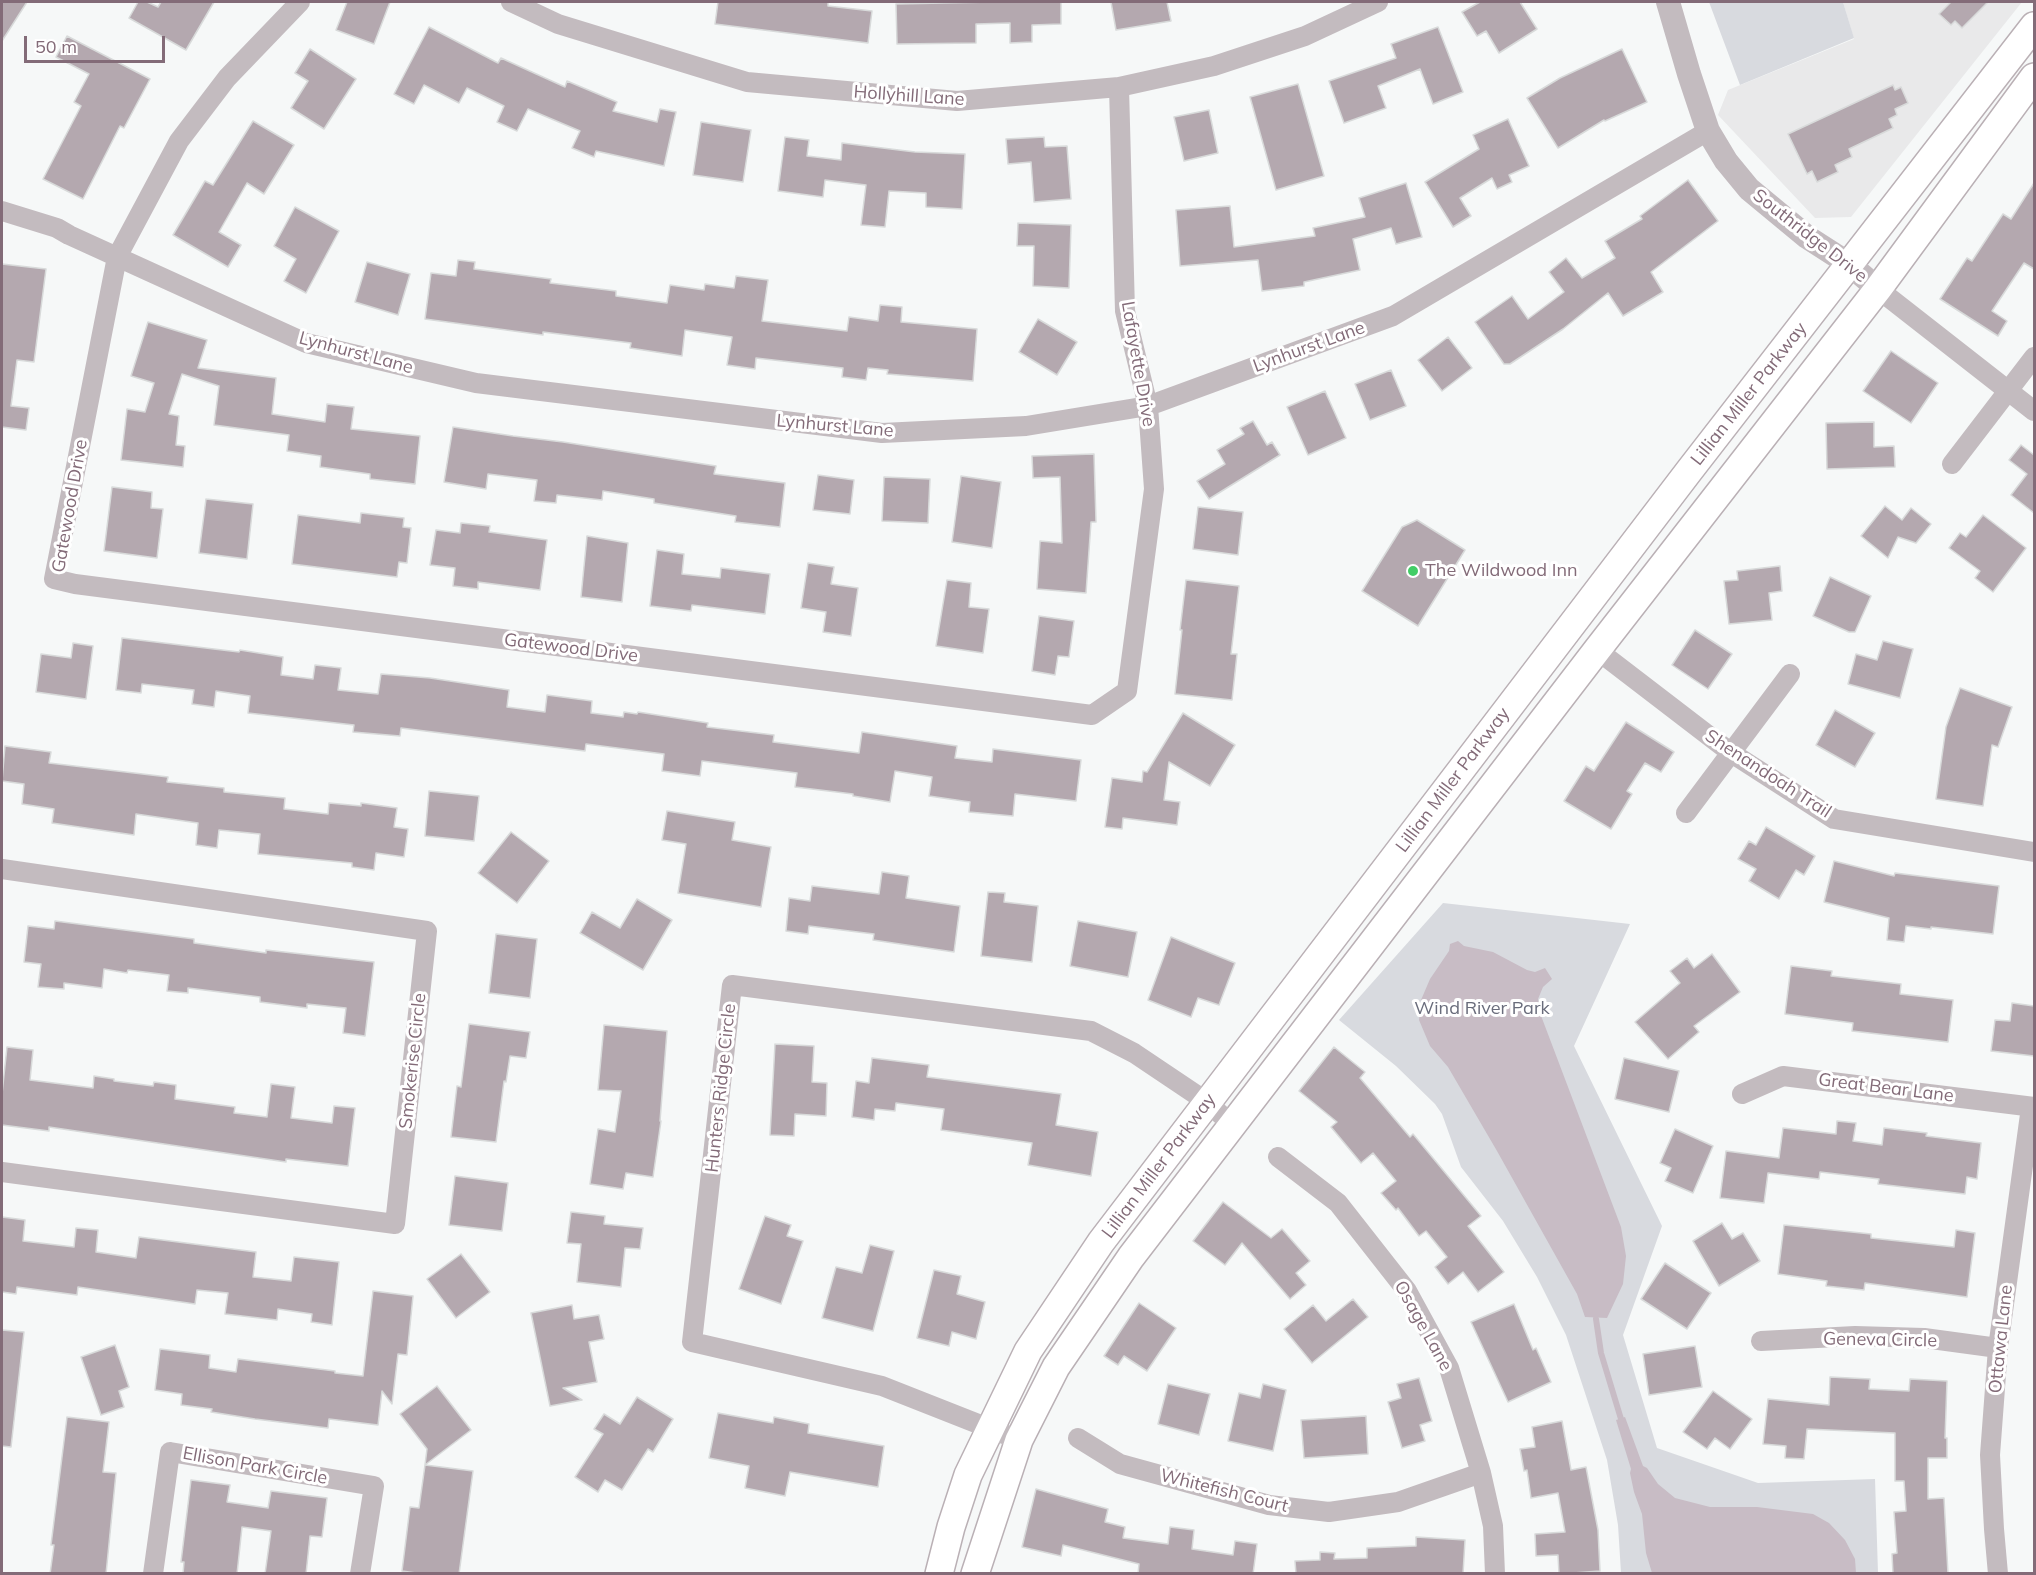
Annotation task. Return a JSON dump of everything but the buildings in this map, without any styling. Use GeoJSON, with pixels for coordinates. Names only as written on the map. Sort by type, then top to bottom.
{"type":"FeatureCollection","features":[{"type":"Feature","properties":{"kind":"main road","name":"Lillian Miller Parkway"},"geometry":{"type":"LineString","coordinates":[[939,1574],[968,1475],[1028,1351],[1101,1242],[1849,264],[2034,26]]}},
{"type":"Feature","properties":{"kind":"main road","name":"Lillian Miller Parkway"},"geometry":{"type":"LineString","coordinates":[[975,1574],[1019,1440],[1056,1367],[1131,1257],[1231,1124],[1878,289],[2034,77]]}},
{"type":"Feature","properties":{"kind":"street"},"geometry":{"type":"LineString","coordinates":[[117,257],[179,141],[227,78],[300,2]]}},
{"type":"Feature","properties":{"kind":"street","name":"Hollyhill Lane"},"geometry":{"type":"LineString","coordinates":[[511,2],[558,24],[747,82],[957,102],[1119,87],[1214,66],[1305,36],[1378,2]]}},
{"type":"Feature","properties":{"kind":"street","name":"Southridge Drive"},"geometry":{"type":"LineString","coordinates":[[1668,2],[1708,130],[1726,161],[1749,189],[1807,237],[1849,264],[2034,411]]}},
{"type":"Feature","properties":{"kind":"street","name":"Lafayette Drive"},"geometry":{"type":"LineString","coordinates":[[1119,87],[1125,311],[1148,406],[1154,489],[1143,569]]}},
{"type":"Feature","properties":{"kind":"street","name":"Lynhurst Lane"},"geometry":{"type":"LineString","coordinates":[[2,211],[57,228],[69,236],[306,344],[476,383],[882,433],[1026,426],[1148,406],[1393,316],[1708,130]]}},
{"type":"Feature","properties":{"kind":"street","name":"Gatewood Drive"},"geometry":{"type":"LineString","coordinates":[[117,257],[54,579],[75,584],[1092,715],[1127,691],[1143,569]]}},
{"type":"Feature","properties":{"kind":"street"},"geometry":{"type":"LineString","coordinates":[[1952,464],[2034,357]]}},
{"type":"Feature","properties":{"kind":"street","name":"Shenandoah Trail"},"geometry":{"type":"LineString","coordinates":[[1597,650],[1730,752],[1834,819],[2034,852]]}},
{"type":"Feature","properties":{"kind":"street"},"geometry":{"type":"LineString","coordinates":[[1686,813],[1790,674]]}},
{"type":"Feature","properties":{"kind":"street","name":"Smokerise Circle"},"geometry":{"type":"LineString","coordinates":[[2,869],[428,931],[395,1224],[2,1172]]}},
{"type":"Feature","properties":{"kind":"street","name":"Hunters Ridge Circle"},"geometry":{"type":"LineString","coordinates":[[1019,1440],[882,1386],[692,1342],[732,985],[1091,1031],[1134,1053],[1207,1102],[1231,1124]]}},
{"type":"Feature","properties":{"kind":"street","name":"Great Bear Lane"},"geometry":{"type":"LineString","coordinates":[[1742,1094],[1783,1076],[2033,1107]]}},
{"type":"Feature","properties":{"kind":"street","name":"Ottawa Lane"},"geometry":{"type":"LineString","coordinates":[[1998,1574],[1990,1455],[1998,1348],[2033,1107]]}},
{"type":"Feature","properties":{"kind":"street","name":"Osage Lane"},"geometry":{"type":"LineString","coordinates":[[1278,1157],[1338,1203],[1407,1291],[1449,1368],[1481,1473],[1493,1526],[1495,1574]]}},
{"type":"Feature","properties":{"kind":"street","name":"Geneva Circle"},"geometry":{"type":"LineString","coordinates":[[1761,1341],[1855,1336],[1924,1338],[1998,1348]]}},
{"type":"Feature","properties":{"kind":"street","name":"Whitefish Court"},"geometry":{"type":"LineString","coordinates":[[1078,1438],[1120,1464],[1269,1504],[1329,1512],[1398,1502],[1481,1473]]}},
{"type":"Feature","properties":{"kind":"street","name":"Ellison Park Circle"},"geometry":{"type":"LineString","coordinates":[[153,1574],[170,1452],[374,1486],[360,1574]]}},
{"type":"Feature","properties":{"kind":"shaded area"},"geometry":{"type":"Polygon","coordinates":[[[1843,2],[2022,2],[1851,217],[1815,218],[1718,115],[1728,90],[1854,39],[1843,2]]]}},
{"type":"Feature","properties":{"kind":"shaded area"},"geometry":{"type":"Polygon","coordinates":[[[1458,941],[1464,946],[1493,952],[1527,970],[1535,972],[1545,968],[1552,979],[1543,987],[1538,999],[1540,1013],[1621,1227],[1626,1256],[1623,1284],[1607,1318],[1585,1317],[1577,1294],[1448,1067],[1430,1046],[1419,1020],[1421,1000],[1430,979],[1449,951],[1450,944],[1458,941]]]}},
{"type":"Feature","properties":{"kind":"shaded area"},"geometry":{"type":"Polygon","coordinates":[[[1625,1417],[1643,1466],[1658,1484],[1675,1498],[1710,1507],[1757,1507],[1813,1514],[1829,1523],[1845,1540],[1855,1559],[1856,1573],[1652,1573],[1646,1553],[1642,1514],[1634,1492],[1631,1469],[1616,1420],[1625,1417]]]}},
{"type":"Feature","properties":{"kind":"green space"},"geometry":{"type":"Polygon","coordinates":[[[1709,2],[1843,2],[1854,38],[1740,85],[1709,2]]]}},
{"type":"Feature","properties":{"kind":"green space","name":"Wind River Park"},"geometry":{"type":"Polygon","coordinates":[[[1443,903],[1630,924],[1574,1046],[1662,1226],[1623,1335],[1657,1448],[1758,1483],[1875,1479],[1878,1573],[1621,1573],[1618,1525],[1607,1460],[1566,1335],[1537,1277],[1503,1221],[1461,1167],[1442,1114],[1435,1104],[1396,1066],[1339,1020],[1443,903]]]}},
{"type":"Feature","properties":{"kind":"waterway"},"geometry":{"type":"LineString","coordinates":[[1596,1319],[1601,1353],[1621,1419]]}},
{"type":"Feature","properties":{"kind":"place","name":"The Wildwood Inn"},"geometry":{"type":"Point","coordinates":[1413,571]}}]}
